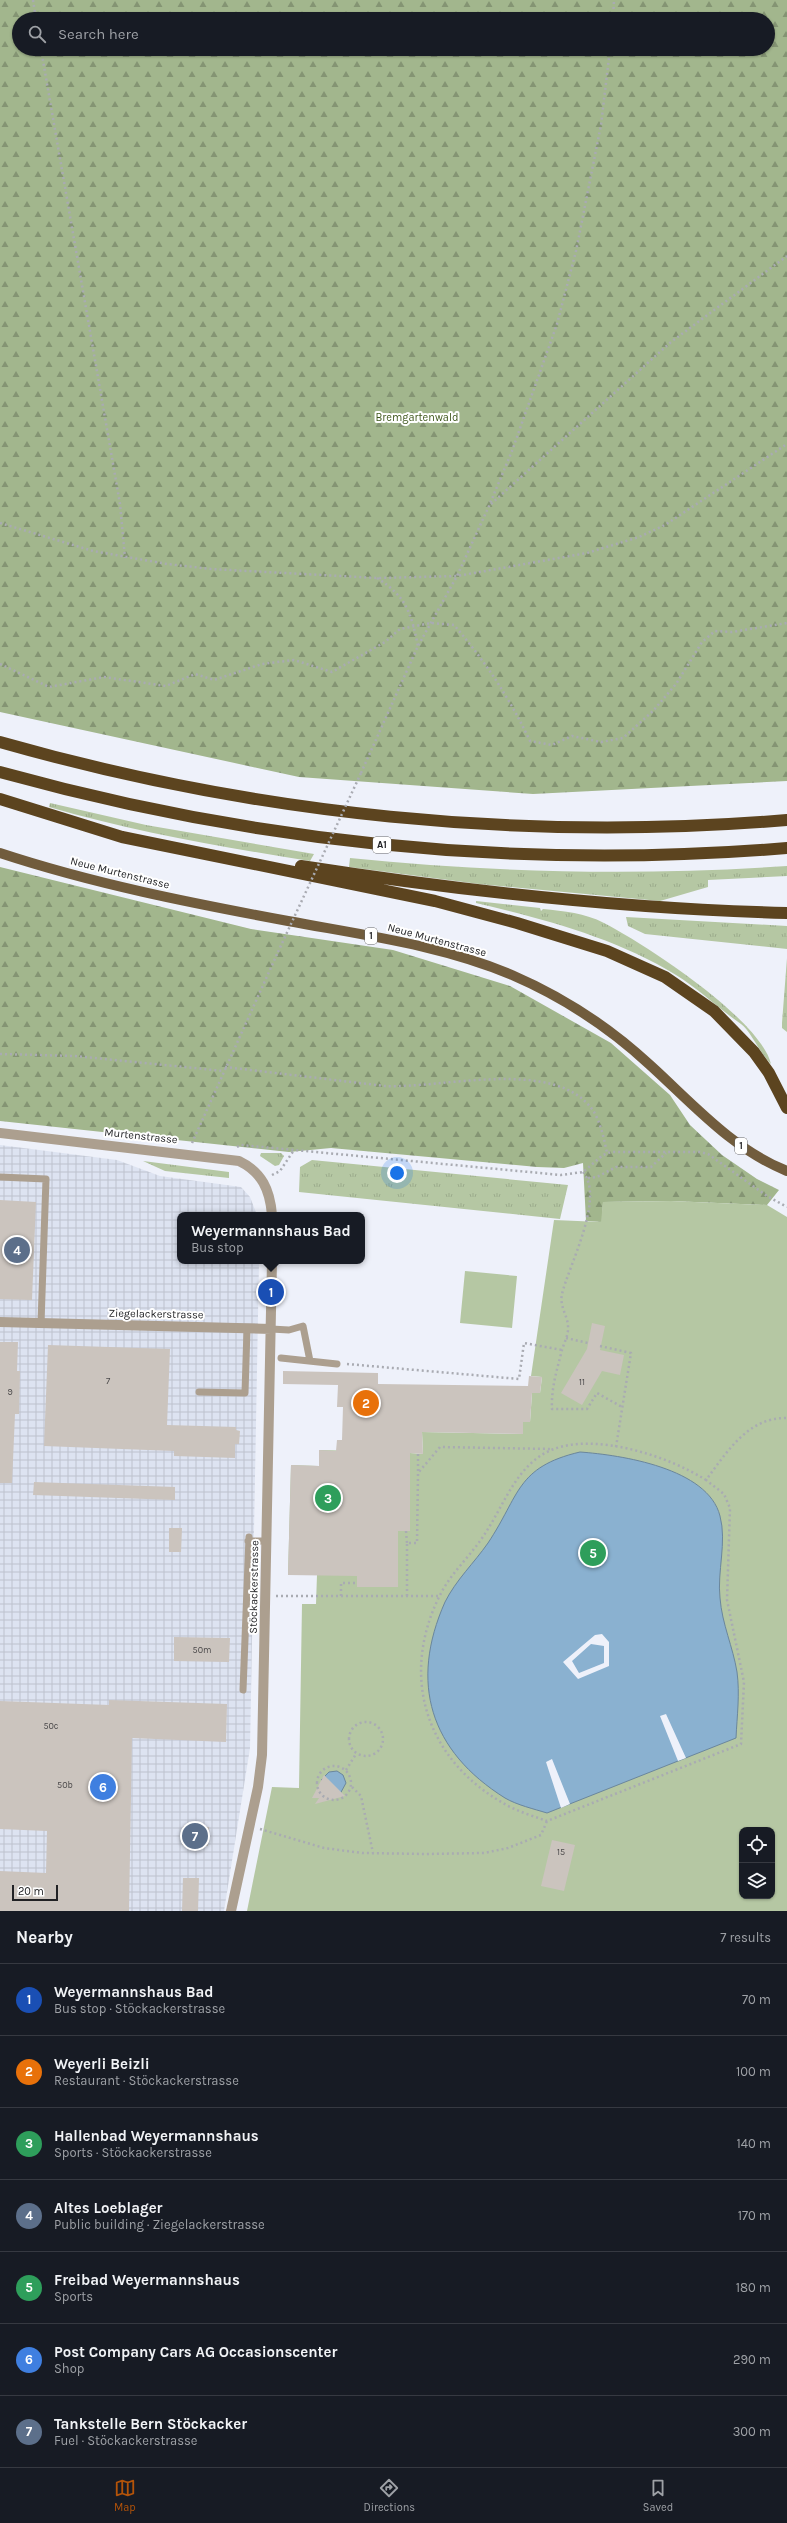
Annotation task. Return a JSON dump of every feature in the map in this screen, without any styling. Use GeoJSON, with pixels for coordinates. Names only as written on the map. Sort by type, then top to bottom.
{"type":"FeatureCollection","features":[{"type":"Feature","properties":{"kind":"highway"},"geometry":{"type":"LineString","coordinates":[[0,742],[95,767],[217,793],[382,816],[473,824],[590,828],[673,826],[787,820]]}},
{"type":"Feature","properties":{"kind":"highway","name":"A1"},"geometry":{"type":"LineString","coordinates":[[0,772],[87,795],[177,814],[253,828],[379,844],[505,854],[589,856],[674,855],[787,848]]}},
{"type":"Feature","properties":{"kind":"highway"},"geometry":{"type":"LineString","coordinates":[[0,799],[122,837],[231,858],[469,910],[586,943],[638,963],[691,993],[734,1030],[754,1052],[769,1073],[787,1108]]}},
{"type":"Feature","properties":{"kind":"highway"},"geometry":{"type":"LineString","coordinates":[[231,858],[530,896],[664,907],[787,913]]}},
{"type":"Feature","properties":{"kind":"main road","name":"Neue Murtenstrasse"},"geometry":{"type":"LineString","coordinates":[[0,852],[54,870],[141,892],[432,949],[511,975],[567,1002],[602,1025],[650,1064],[730,1138],[759,1159],[787,1171]]}},
{"type":"Feature","properties":{"kind":"street","name":"Murtenstrasse"},"geometry":{"type":"LineString","coordinates":[[0,1133],[239,1161],[254,1170],[266,1188],[271,1212]]}},
{"type":"Feature","properties":{"kind":"street","name":"Stöckackerstrasse"},"geometry":{"type":"LineString","coordinates":[[231,1911],[261,1769],[266,1595],[272,1264]]}},
{"type":"Feature","properties":{"kind":"street","name":"Ziegelackerstrasse"},"geometry":{"type":"LineString","coordinates":[[0,1322],[270,1329]]}},
{"type":"Feature","properties":{"kind":"lane"},"geometry":{"type":"LineString","coordinates":[[0,1177],[46,1179],[40,1323]]}},
{"type":"Feature","properties":{"kind":"lane"},"geometry":{"type":"LineString","coordinates":[[270,1329],[289,1330],[303,1326],[310,1361]]}},
{"type":"Feature","properties":{"kind":"lane"},"geometry":{"type":"LineString","coordinates":[[199,1392],[245,1393],[247,1329]]}},
{"type":"Feature","properties":{"kind":"lane"},"geometry":{"type":"LineString","coordinates":[[281,1358],[337,1364]]}},
{"type":"Feature","properties":{"kind":"lane"},"geometry":{"type":"LineString","coordinates":[[243,1690],[249,1539],[267,1541]]}},
{"type":"Feature","properties":{"kind":"path"},"geometry":{"type":"LineString","coordinates":[[33,0],[35,12]]}},
{"type":"Feature","properties":{"kind":"path"},"geometry":{"type":"LineString","coordinates":[[613,12],[614,0]]}},
{"type":"Feature","properties":{"kind":"path"},"geometry":{"type":"LineString","coordinates":[[42,56],[120,504],[125,558]]}},
{"type":"Feature","properties":{"kind":"path"},"geometry":{"type":"LineString","coordinates":[[187,1154],[225,1067],[418,646],[457,576],[512,452],[557,324],[576,251],[597,147],[609,56]]}},
{"type":"Feature","properties":{"kind":"path"},"geometry":{"type":"LineString","coordinates":[[489,506],[671,342],[787,256]]}},
{"type":"Feature","properties":{"kind":"path"},"geometry":{"type":"LineString","coordinates":[[0,523],[93,551],[125,558],[211,569],[377,578],[457,576],[587,553],[639,537],[665,525],[787,444]]}},
{"type":"Feature","properties":{"kind":"path"},"geometry":{"type":"LineString","coordinates":[[377,578],[403,600],[414,626],[418,646]]}},
{"type":"Feature","properties":{"kind":"path"},"geometry":{"type":"LineString","coordinates":[[0,664],[49,687],[104,677],[166,686],[195,674],[214,680],[262,664],[294,660],[332,672],[385,642],[400,629],[431,623],[454,625],[482,658],[512,702],[530,740],[552,745],[572,736],[601,742],[623,738],[653,711],[672,689],[702,642],[715,631],[732,632],[787,623]]}},
{"type":"Feature","properties":{"kind":"path"},"geometry":{"type":"LineString","coordinates":[[0,1054],[74,1056],[223,1072]]}},
{"type":"Feature","properties":{"kind":"path"},"geometry":{"type":"LineString","coordinates":[[225,1067],[385,1086],[409,1087],[476,1080],[541,1082],[561,1087],[580,1097],[594,1112],[602,1132],[607,1153]]}},
{"type":"Feature","properties":{"kind":"path"},"geometry":{"type":"LineString","coordinates":[[235,1148],[241,1145],[561,1175],[583,1172],[607,1153],[666,1152],[708,1154],[767,1196],[787,1207]]}},
{"type":"Feature","properties":{"kind":"path"},"geometry":{"type":"LineString","coordinates":[[280,1171],[294,1150]]}},
{"type":"Feature","properties":{"kind":"path"},"geometry":{"type":"LineString","coordinates":[[588,1178],[597,1177],[616,1168],[651,1167],[666,1152]]}},
{"type":"Feature","properties":{"kind":"path"},"geometry":{"type":"LineString","coordinates":[[583,1172],[588,1178],[590,1189],[582,1241],[562,1294],[561,1306],[568,1328],[551,1391],[552,1409],[587,1409],[597,1393],[622,1407]]}},
{"type":"Feature","properties":{"kind":"path"},"geometry":{"type":"LineString","coordinates":[[566,1338],[588,1343]]}},
{"type":"Feature","properties":{"kind":"path"},"geometry":{"type":"LineString","coordinates":[[337,1364],[519,1379],[524,1343],[562,1350]]}},
{"type":"Feature","properties":{"kind":"path"},"geometry":{"type":"LineString","coordinates":[[600,1346],[631,1353],[616,1446]]}},
{"type":"Feature","properties":{"kind":"path"},"geometry":{"type":"LineString","coordinates":[[706,1480],[746,1431],[758,1424],[778,1418],[787,1418]]}},
{"type":"Feature","properties":{"kind":"path"},"geometry":{"type":"LineString","coordinates":[[418,1473],[440,1447],[552,1449],[580,1443],[602,1443],[669,1461],[706,1480],[724,1494],[730,1508],[727,1600],[744,1682],[741,1744],[547,1821],[503,1804],[465,1775],[446,1755],[434,1734],[425,1710],[422,1666],[430,1618],[439,1596],[452,1575],[481,1541],[524,1470],[552,1449]]}},
{"type":"Feature","properties":{"kind":"path"},"geometry":{"type":"LineString","coordinates":[[407,1543],[417,1543],[418,1454]]}},
{"type":"Feature","properties":{"kind":"path"},"geometry":{"type":"LineString","coordinates":[[406,1531],[407,1596]]}},
{"type":"Feature","properties":{"kind":"path"},"geometry":{"type":"LineString","coordinates":[[341,1596],[341,1583],[357,1583]]}},
{"type":"Feature","properties":{"kind":"path"},"geometry":{"type":"LineString","coordinates":[[266,1595],[439,1596]]}},
{"type":"Feature","properties":{"kind":"path"},"geometry":{"type":"LineString","coordinates":[[363,1722],[375,1724],[382,1733],[383,1744],[372,1755],[356,1754],[349,1744],[348,1738],[353,1727],[363,1722]]}},
{"type":"Feature","properties":{"kind":"path"},"geometry":{"type":"LineString","coordinates":[[346,1770],[356,1754]]}},
{"type":"Feature","properties":{"kind":"path"},"geometry":{"type":"LineString","coordinates":[[336,1766],[346,1770],[352,1781],[352,1787],[346,1797],[335,1801],[324,1798],[318,1789],[318,1778],[325,1769],[336,1766]]}},
{"type":"Feature","properties":{"kind":"path"},"geometry":{"type":"LineString","coordinates":[[352,1787],[361,1796],[373,1853]]}},
{"type":"Feature","properties":{"kind":"path"},"geometry":{"type":"LineString","coordinates":[[260,1829],[324,1848],[373,1853],[484,1853],[508,1848],[541,1835],[547,1821]]}},
{"type":"Feature","properties":{"kind":"shaded area"},"geometry":{"type":"Polygon","coordinates":[[[0,1145],[117,1160],[160,1176],[241,1187],[250,1197],[256,1212],[177,1212],[177,1264],[259,1264],[250,1748],[224,1911],[0,1911],[0,1145]]]}},
{"type":"Feature","properties":{"kind":"green space","name":"Bremgartenwald"},"geometry":{"type":"Polygon","coordinates":[[[0,0],[787,0],[787,781],[533,794],[299,777],[0,712],[0,0]]]}},
{"type":"Feature","properties":{"kind":"green space"},"geometry":{"type":"Polygon","coordinates":[[[50,803],[146,825],[314,854],[310,861],[179,838],[81,816],[49,807],[50,803]]]}},
{"type":"Feature","properties":{"kind":"green space"},"geometry":{"type":"Polygon","coordinates":[[[350,858],[459,867],[568,871],[678,871],[787,866],[787,876],[708,880],[708,887],[660,901],[479,884],[349,867],[350,858]]]}},
{"type":"Feature","properties":{"kind":"green space"},"geometry":{"type":"Polygon","coordinates":[[[0,867],[251,929],[393,950],[510,986],[611,1043],[670,1095],[690,1125],[722,1155],[757,1179],[779,1190],[767,1205],[671,1201],[603,1202],[602,1222],[586,1221],[583,1163],[564,1168],[537,1167],[331,1148],[289,1152],[0,1121],[0,867]]]}},
{"type":"Feature","properties":{"kind":"green space"},"geometry":{"type":"Polygon","coordinates":[[[476,901],[540,908],[541,911],[543,909],[574,913],[604,923],[672,965],[699,984],[724,1005],[746,1026],[762,1046],[771,1064],[741,1024],[676,975],[653,962],[629,950],[579,931],[476,903],[476,901]]]}},
{"type":"Feature","properties":{"kind":"green space"},"geometry":{"type":"Polygon","coordinates":[[[626,917],[787,926],[787,949],[645,934],[628,926],[626,917]]]}},
{"type":"Feature","properties":{"kind":"green space"},"geometry":{"type":"Polygon","coordinates":[[[787,958],[787,1032],[782,1028],[782,1023],[787,958]]]}},
{"type":"Feature","properties":{"kind":"green space"},"geometry":{"type":"Polygon","coordinates":[[[261,1153],[281,1153],[284,1156],[279,1165],[275,1166],[260,1156],[261,1153]]]}},
{"type":"Feature","properties":{"kind":"green space"},"geometry":{"type":"Polygon","coordinates":[[[312,1160],[568,1185],[560,1219],[299,1192],[300,1167],[312,1160]]]}},
{"type":"Feature","properties":{"kind":"green space"},"geometry":{"type":"Polygon","coordinates":[[[143,1161],[229,1172],[229,1178],[165,1171],[143,1161]]]}},
{"type":"Feature","properties":{"kind":"green space"},"geometry":{"type":"Polygon","coordinates":[[[671,1201],[767,1205],[787,1217],[787,1911],[247,1911],[272,1787],[299,1788],[302,1604],[316,1604],[317,1575],[288,1575],[291,1465],[319,1466],[319,1450],[367,1451],[357,1586],[397,1587],[398,1531],[410,1531],[410,1453],[423,1454],[422,1432],[523,1434],[523,1422],[530,1422],[532,1393],[540,1393],[542,1377],[531,1376],[554,1220],[601,1222],[603,1202],[671,1201]]]}},
{"type":"Feature","properties":{"kind":"green space"},"geometry":{"type":"Polygon","coordinates":[[[465,1271],[517,1276],[512,1328],[460,1323],[465,1271]]]}},
{"type":"Feature","properties":{"kind":"water"},"geometry":{"type":"Polygon","coordinates":[[[580,1452],[639,1461],[661,1467],[681,1475],[699,1486],[712,1500],[720,1516],[723,1536],[719,1588],[721,1608],[738,1680],[736,1738],[547,1813],[520,1805],[505,1798],[479,1779],[459,1759],[444,1737],[433,1713],[428,1687],[429,1660],[434,1632],[449,1594],[488,1543],[522,1485],[531,1475],[543,1466],[559,1458],[580,1452]]]}},
{"type":"Feature","properties":{"kind":"water"},"geometry":{"type":"Polygon","coordinates":[[[337,1771],[343,1775],[346,1783],[340,1794],[321,1780],[329,1772],[337,1771]]]}},
{"type":"Feature","properties":{"kind":"pier"},"geometry":{"type":"Polygon","coordinates":[[[602,1634],[609,1642],[609,1666],[578,1679],[563,1662],[595,1635],[602,1634]],[[591,1644],[572,1661],[579,1673],[604,1663],[604,1646],[591,1644]]]}},
{"type":"Feature","properties":{"kind":"pier"},"geometry":{"type":"Polygon","coordinates":[[[666,1714],[686,1758],[678,1761],[660,1716],[666,1714]]]}},
{"type":"Feature","properties":{"kind":"pier"},"geometry":{"type":"Polygon","coordinates":[[[552,1759],[570,1804],[561,1808],[546,1762],[552,1759]]]}},
{"type":"Feature","properties":{"kind":"building"},"geometry":{"type":"Polygon","coordinates":[[[0,1200],[36,1202],[32,1300],[0,1299],[0,1200]]]}},
{"type":"Feature","properties":{"kind":"building"},"geometry":{"type":"Polygon","coordinates":[[[592,1323],[605,1326],[600,1350],[624,1355],[620,1375],[602,1371],[582,1405],[561,1393],[587,1349],[592,1323]]]}},
{"type":"Feature","properties":{"kind":"building"},"geometry":{"type":"Polygon","coordinates":[[[0,1342],[18,1342],[17,1371],[20,1371],[19,1414],[15,1414],[12,1483],[0,1483],[0,1342]]]}},
{"type":"Feature","properties":{"kind":"building"},"geometry":{"type":"Polygon","coordinates":[[[48,1345],[170,1349],[167,1425],[236,1427],[236,1430],[240,1431],[239,1444],[235,1444],[235,1458],[174,1456],[174,1451],[44,1446],[48,1345]]]}},
{"type":"Feature","properties":{"kind":"building"},"geometry":{"type":"Polygon","coordinates":[[[283,1371],[378,1373],[378,1384],[528,1386],[529,1376],[542,1377],[540,1393],[532,1393],[530,1422],[523,1422],[523,1434],[422,1432],[423,1454],[410,1453],[410,1531],[398,1531],[398,1587],[357,1587],[357,1576],[288,1575],[291,1465],[319,1466],[319,1450],[336,1451],[337,1440],[342,1440],[343,1407],[337,1407],[338,1385],[283,1384],[283,1371]]]}},
{"type":"Feature","properties":{"kind":"building"},"geometry":{"type":"Polygon","coordinates":[[[34,1482],[175,1487],[175,1500],[33,1495],[34,1482]]]}},
{"type":"Feature","properties":{"kind":"building"},"geometry":{"type":"Polygon","coordinates":[[[169,1528],[182,1528],[181,1552],[169,1552],[169,1528]]]}},
{"type":"Feature","properties":{"kind":"building"},"geometry":{"type":"Polygon","coordinates":[[[174,1637],[230,1638],[229,1662],[174,1661],[174,1637]]]}},
{"type":"Feature","properties":{"kind":"building"},"geometry":{"type":"Polygon","coordinates":[[[109,1700],[227,1704],[226,1742],[132,1738],[129,1911],[0,1911],[0,1871],[46,1873],[47,1831],[0,1829],[0,1701],[109,1705],[109,1700]]]}},
{"type":"Feature","properties":{"kind":"building"},"geometry":{"type":"Polygon","coordinates":[[[324,1775],[345,1796],[315,1804],[319,1798],[312,1798],[324,1775]]]}},
{"type":"Feature","properties":{"kind":"building"},"geometry":{"type":"Polygon","coordinates":[[[183,1826],[209,1827],[208,1846],[182,1845],[183,1826]]]}},
{"type":"Feature","properties":{"kind":"building"},"geometry":{"type":"Polygon","coordinates":[[[552,1840],[575,1845],[564,1891],[541,1886],[552,1840]]]}},
{"type":"Feature","properties":{"kind":"building"},"geometry":{"type":"Polygon","coordinates":[[[183,1878],[199,1878],[198,1911],[182,1911],[183,1878]]]}},
{"type":"Feature","properties":{"kind":"place","name":"Altes Loeblager"},"geometry":{"type":"Point","coordinates":[17,1250]}},
{"type":"Feature","properties":{"kind":"place","name":"Weyermannshaus Bad"},"geometry":{"type":"Point","coordinates":[271,1292]}},
{"type":"Feature","properties":{"kind":"place","name":"Weyerli Beizli"},"geometry":{"type":"Point","coordinates":[366,1403]}},
{"type":"Feature","properties":{"kind":"place","name":"Hallenbad Weyermannshaus"},"geometry":{"type":"Point","coordinates":[328,1498]}},
{"type":"Feature","properties":{"kind":"place","name":"Freibad Weyermannshaus"},"geometry":{"type":"Point","coordinates":[593,1553]}},
{"type":"Feature","properties":{"kind":"place","name":"Post Company Cars AG Occasionscenter"},"geometry":{"type":"Point","coordinates":[103,1787]}},
{"type":"Feature","properties":{"kind":"place","name":"Tankstelle Bern Stöckacker"},"geometry":{"type":"Point","coordinates":[195,1836]}}]}
